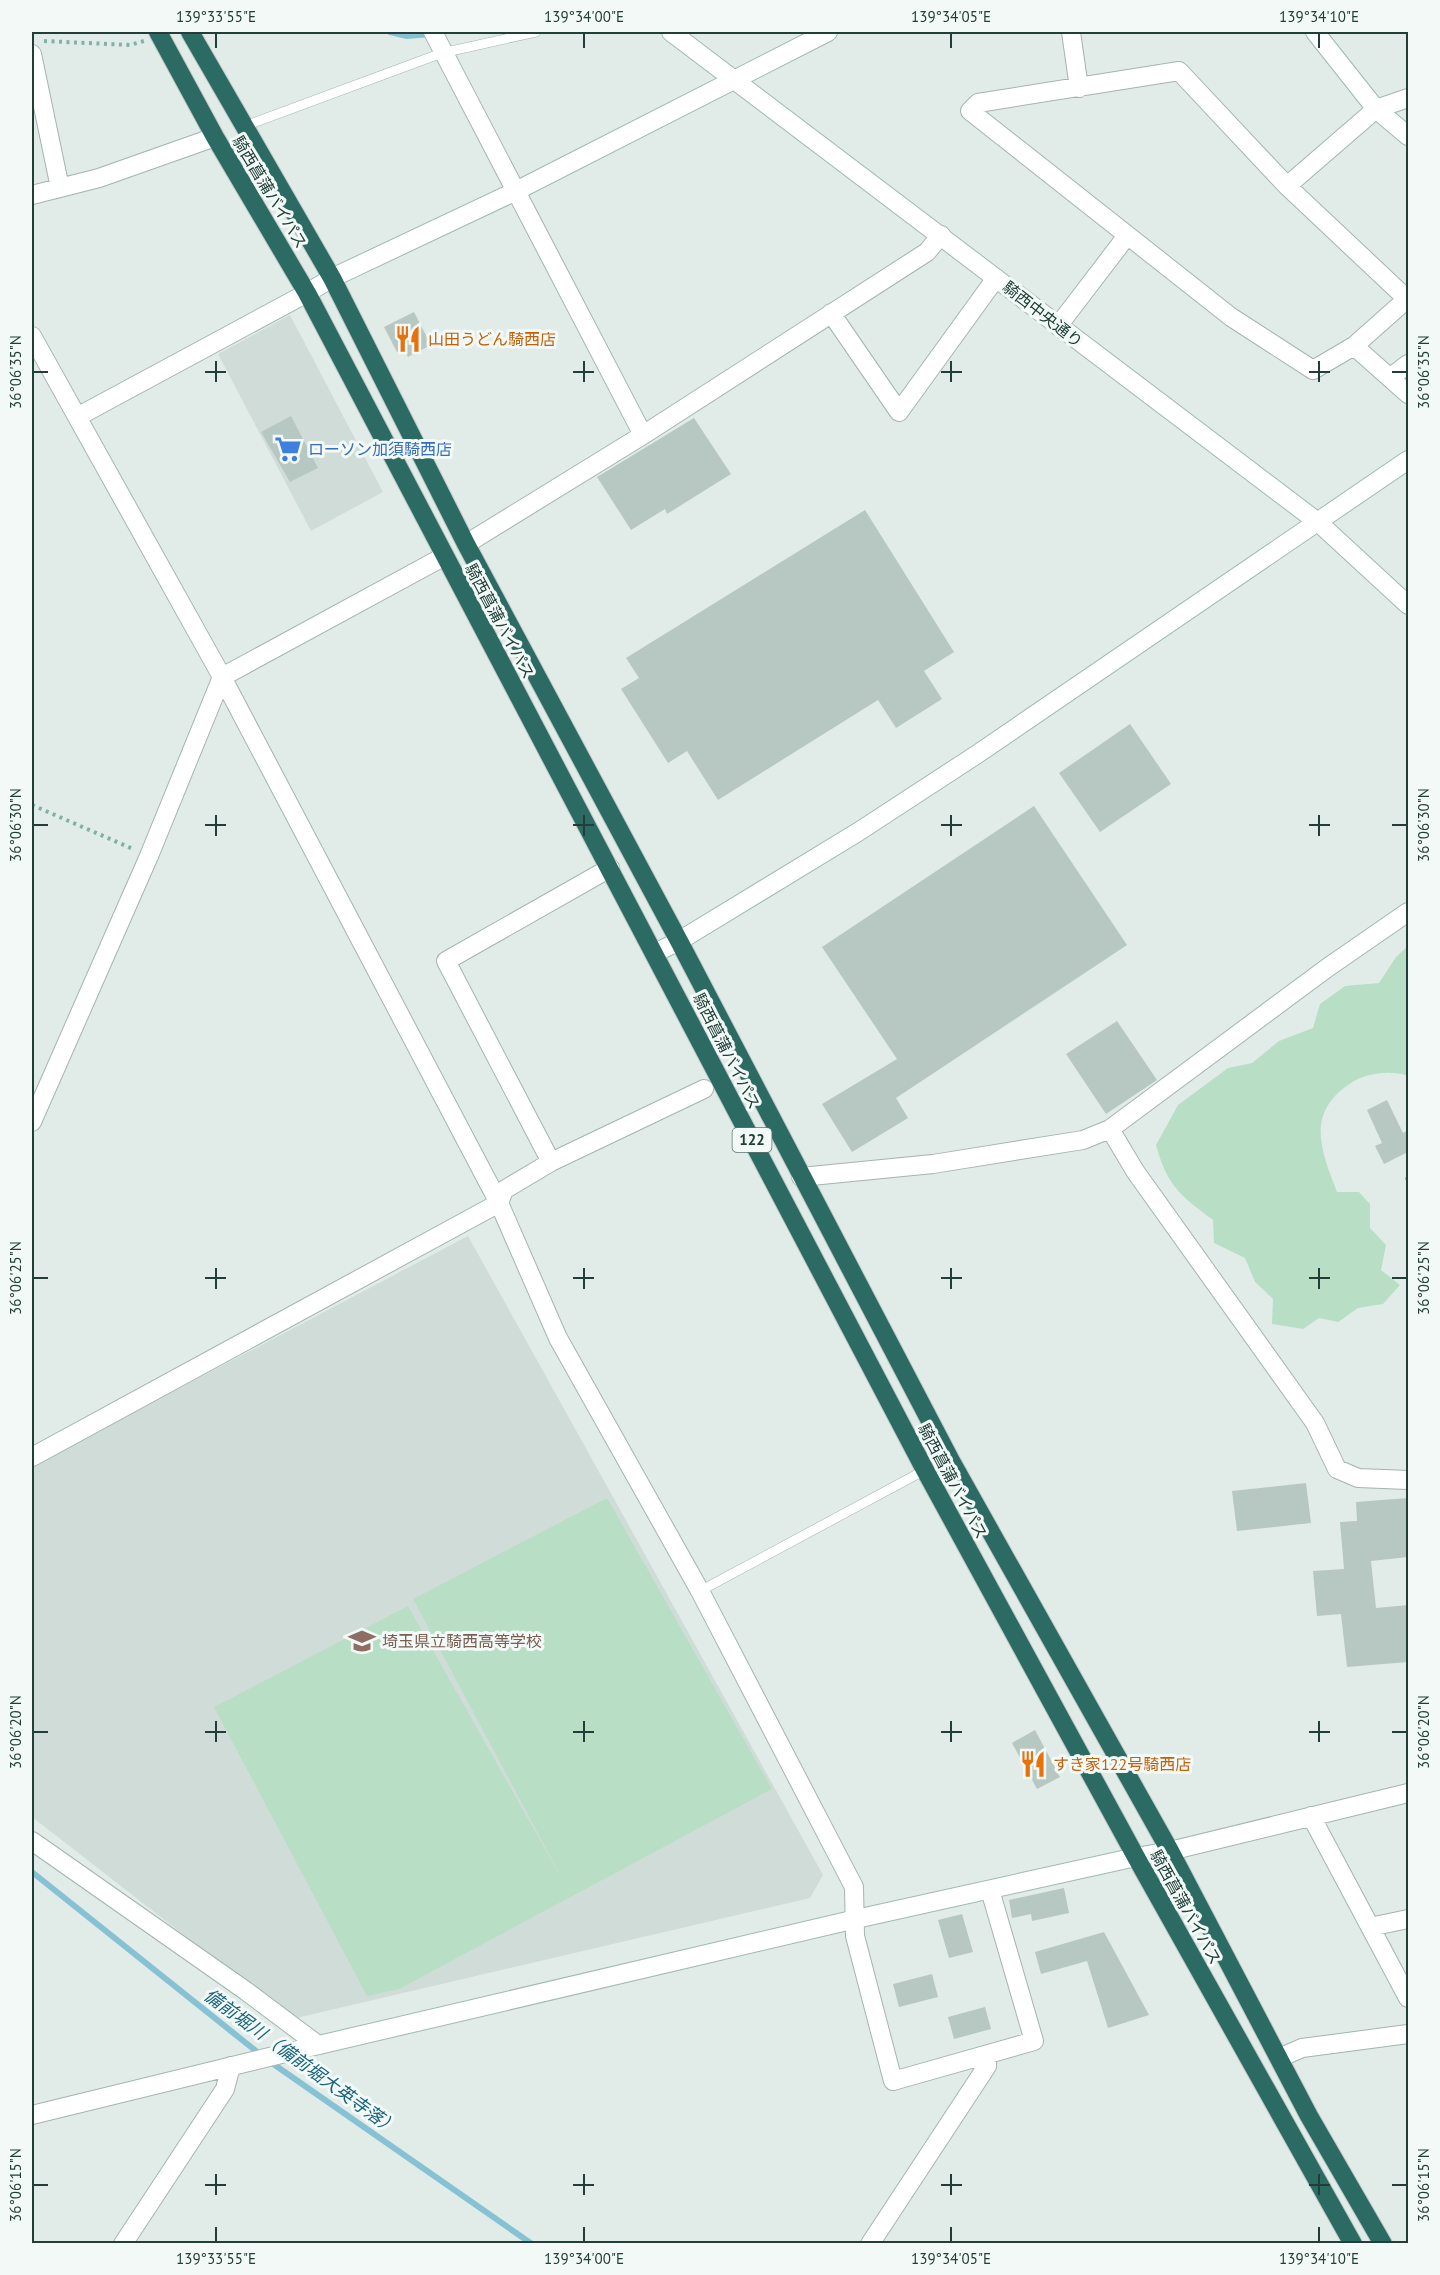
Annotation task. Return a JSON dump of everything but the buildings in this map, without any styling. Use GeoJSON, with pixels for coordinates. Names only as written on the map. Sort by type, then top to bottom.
{"type":"FeatureCollection","features":[{"type":"Feature","properties":{"kind":"highway","name":"騎西菖蒲バイパス"},"geometry":{"type":"LineString","coordinates":[[190,32],[332,278],[466,544],[679,941],[951,1461],[1170,1851],[1309,2116],[1383,2244]]}},
{"type":"Feature","properties":{"kind":"highway","name":"騎西菖蒲バイパス"},"geometry":{"type":"LineString","coordinates":[[152,36],[307,293],[443,557],[655,953],[712,1085],[1136,1857],[1353,2244]]}},
{"type":"Feature","properties":{"kind":"street","name":"騎西中央通り"},"geometry":{"type":"LineString","coordinates":[[671,32],[1319,523],[1408,605]]}},
{"type":"Feature","properties":{"kind":"street"},"geometry":{"type":"LineString","coordinates":[[77,417],[332,278],[514,192],[828,32]]}},
{"type":"Feature","properties":{"kind":"street"},"geometry":{"type":"LineString","coordinates":[[1071,32],[1079,87]]}},
{"type":"Feature","properties":{"kind":"street"},"geometry":{"type":"LineString","coordinates":[[1315,32],[1376,109],[1408,136]]}},
{"type":"Feature","properties":{"kind":"street"},"geometry":{"type":"LineString","coordinates":[[438,43],[643,435]]}},
{"type":"Feature","properties":{"kind":"street"},"geometry":{"type":"LineString","coordinates":[[37,47],[60,188]]}},
{"type":"Feature","properties":{"kind":"street"},"geometry":{"type":"LineString","coordinates":[[1179,71],[1287,186],[1407,299],[1354,346],[1313,370],[1231,317],[1161,260],[1126,237],[970,111],[978,103],[1079,87],[1179,71]]}},
{"type":"Feature","properties":{"kind":"street"},"geometry":{"type":"LineString","coordinates":[[1287,186],[1376,109],[1408,98]]}},
{"type":"Feature","properties":{"kind":"street"},"geometry":{"type":"LineString","coordinates":[[32,195],[99,178],[215,137]]}},
{"type":"Feature","properties":{"kind":"street"},"geometry":{"type":"LineString","coordinates":[[466,544],[643,435],[927,252],[941,235]]}},
{"type":"Feature","properties":{"kind":"street"},"geometry":{"type":"LineString","coordinates":[[1058,326],[1126,237]]}},
{"type":"Feature","properties":{"kind":"street"},"geometry":{"type":"LineString","coordinates":[[831,313],[899,412],[996,278]]}},
{"type":"Feature","properties":{"kind":"street"},"geometry":{"type":"LineString","coordinates":[[32,336],[222,676],[499,1203],[558,1338],[700,1591],[854,1887],[855,1936],[893,2081],[1034,2041],[990,1890]]}},
{"type":"Feature","properties":{"kind":"street"},"geometry":{"type":"LineString","coordinates":[[1354,346],[1408,394]]}},
{"type":"Feature","properties":{"kind":"street"},"geometry":{"type":"LineString","coordinates":[[1391,377],[1408,364]]}},
{"type":"Feature","properties":{"kind":"street"},"geometry":{"type":"LineString","coordinates":[[655,953],[679,941],[966,761],[1225,582],[1319,523],[1408,460]]}},
{"type":"Feature","properties":{"kind":"street"},"geometry":{"type":"LineString","coordinates":[[32,1122],[149,856],[222,676],[443,557]]}},
{"type":"Feature","properties":{"kind":"street"},"geometry":{"type":"LineString","coordinates":[[551,1162],[446,961],[610,868]]}},
{"type":"Feature","properties":{"kind":"street"},"geometry":{"type":"LineString","coordinates":[[801,1177],[933,1164],[1083,1140],[1110,1129],[1327,968],[1408,912]]}},
{"type":"Feature","properties":{"kind":"street"},"geometry":{"type":"LineString","coordinates":[[32,1457],[499,1203],[504,1191],[551,1162],[712,1085]]}},
{"type":"Feature","properties":{"kind":"street"},"geometry":{"type":"LineString","coordinates":[[1110,1129],[1135,1171],[1315,1423],[1337,1468],[1358,1478],[1408,1480]]}},
{"type":"Feature","properties":{"kind":"street"},"geometry":{"type":"LineString","coordinates":[[32,2115],[856,1919],[1170,1851],[1408,1792]]}},
{"type":"Feature","properties":{"kind":"street"},"geometry":{"type":"LineString","coordinates":[[1311,1816],[1408,1998]]}},
{"type":"Feature","properties":{"kind":"street"},"geometry":{"type":"LineString","coordinates":[[32,1841],[246,1991],[312,2047]]}},
{"type":"Feature","properties":{"kind":"street"},"geometry":{"type":"LineString","coordinates":[[1370,1927],[1408,1918]]}},
{"type":"Feature","properties":{"kind":"street"},"geometry":{"type":"LineString","coordinates":[[1279,2058],[1302,2048],[1408,2034]]}},
{"type":"Feature","properties":{"kind":"street"},"geometry":{"type":"LineString","coordinates":[[870,2244],[987,2066],[987,2055]]}},
{"type":"Feature","properties":{"kind":"street"},"geometry":{"type":"LineString","coordinates":[[123,2244],[225,2089],[231,2066]]}},
{"type":"Feature","properties":{"kind":"lane"},"geometry":{"type":"LineString","coordinates":[[245,126],[438,43],[536,32]]}},
{"type":"Feature","properties":{"kind":"lane"},"geometry":{"type":"LineString","coordinates":[[700,1591],[925,1470]]}},
{"type":"Feature","properties":{"kind":"path"},"geometry":{"type":"LineString","coordinates":[[37,47],[130,45],[152,36]]}},
{"type":"Feature","properties":{"kind":"path"},"geometry":{"type":"LineString","coordinates":[[32,805],[149,856]]}},
{"type":"Feature","properties":{"kind":"path"},"geometry":{"type":"LineString","coordinates":[[1407,1177],[1408,1182]]}},
{"type":"Feature","properties":{"kind":"shaded area"},"geometry":{"type":"Polygon","coordinates":[[[290,315],[383,492],[311,531],[218,354],[290,315]]]}},
{"type":"Feature","properties":{"kind":"shaded area","name":"埼玉県立騎西高等学校"},"geometry":{"type":"Polygon","coordinates":[[[468,1236],[823,1875],[810,1898],[292,2019],[32,1817],[32,1466],[468,1236]]]}},
{"type":"Feature","properties":{"kind":"green space"},"geometry":{"type":"Polygon","coordinates":[[[1408,946],[1408,1076],[1381,1073],[1354,1081],[1328,1105],[1321,1131],[1322,1145],[1337,1192],[1359,1192],[1370,1204],[1370,1228],[1386,1245],[1381,1270],[1400,1285],[1383,1304],[1358,1308],[1338,1322],[1319,1318],[1303,1329],[1272,1324],[1273,1299],[1255,1282],[1245,1258],[1214,1243],[1213,1220],[1184,1197],[1170,1180],[1156,1145],[1178,1105],[1228,1068],[1252,1063],[1279,1041],[1313,1028],[1320,1004],[1345,986],[1379,983],[1396,957],[1408,946]]]}},
{"type":"Feature","properties":{"kind":"green space"},"geometry":{"type":"Polygon","coordinates":[[[607,1498],[772,1789],[399,1989],[367,1996],[214,1707],[408,1606],[566,1886],[413,1599],[607,1498]]]}},
{"type":"Feature","properties":{"kind":"waterway"},"geometry":{"type":"LineString","coordinates":[[390,32],[407,36],[431,34]]}},
{"type":"Feature","properties":{"kind":"waterway","name":"備前堀川（備前堀大英寺落）"},"geometry":{"type":"LineString","coordinates":[[32,1872],[261,2055]]}},
{"type":"Feature","properties":{"kind":"waterway","name":"備前堀川（備前堀大英寺落）"},"geometry":{"type":"LineString","coordinates":[[269,2061],[532,2244]]}},
{"type":"Feature","properties":{"kind":"place","name":"山田うどん騎西店"},"geometry":{"type":"Point","coordinates":[408,339]}},
{"type":"Feature","properties":{"kind":"place","name":"ローソン加須騎西店"},"geometry":{"type":"Point","coordinates":[288,449]}},
{"type":"Feature","properties":{"kind":"place","name":"埼玉県立騎西高等学校"},"geometry":{"type":"Point","coordinates":[362,1641]}},
{"type":"Feature","properties":{"kind":"place","name":"すき家122号騎西店"},"geometry":{"type":"Point","coordinates":[1033,1764]}}]}
